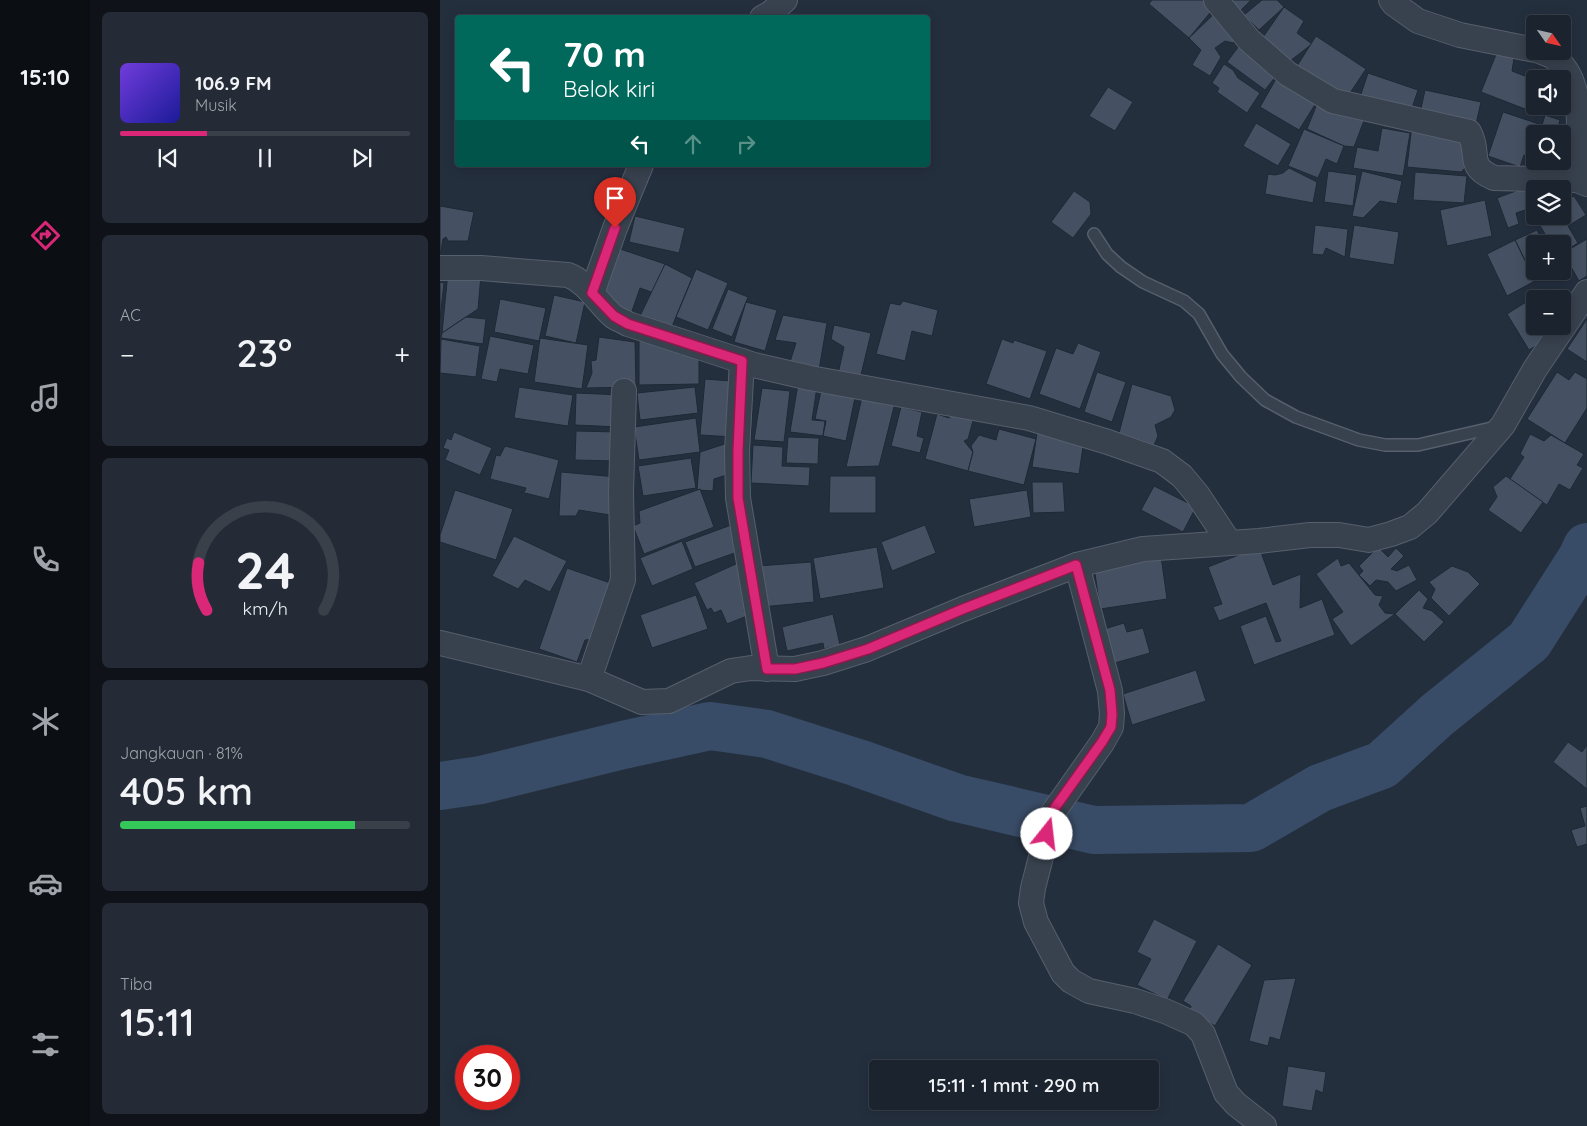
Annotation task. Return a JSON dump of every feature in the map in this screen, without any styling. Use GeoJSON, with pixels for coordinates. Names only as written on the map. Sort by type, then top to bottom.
{"type":"FeatureCollection","features":[{"type":"Feature","properties":{"kind":"street"},"geometry":{"type":"LineString","coordinates":[[767,15],[785,0]]}},
{"type":"Feature","properties":{"kind":"street"},"geometry":{"type":"LineString","coordinates":[[1216,0],[1249,40],[1275,63],[1288,74],[1333,101],[1469,132],[1474,141],[1474,161],[1476,166],[1484,174],[1494,178],[1582,182],[1581,116],[1578,99],[1574,84],[1565,67],[1557,60]]}},
{"type":"Feature","properties":{"kind":"street"},"geometry":{"type":"LineString","coordinates":[[1391,0],[1418,21],[1460,35],[1526,48]]}},
{"type":"Feature","properties":{"kind":"street"},"geometry":{"type":"LineString","coordinates":[[592,293],[615,228],[640,167]]}},
{"type":"Feature","properties":{"kind":"street"},"geometry":{"type":"LineString","coordinates":[[440,268],[481,268],[568,275],[592,293],[614,316],[628,324],[742,361],[810,378],[1029,418],[1108,442],[1162,461],[1182,476],[1197,494],[1229,542]]}},
{"type":"Feature","properties":{"kind":"street"},"geometry":{"type":"LineString","coordinates":[[440,643],[589,679],[642,702],[668,701],[731,671],[751,668],[795,669],[823,663],[868,649],[963,609],[1076,565],[1143,549],[1259,541],[1310,535],[1339,535],[1369,540],[1410,527],[1428,513],[1503,426],[1535,369],[1587,292]]}},
{"type":"Feature","properties":{"kind":"street"},"geometry":{"type":"LineString","coordinates":[[742,361],[738,498],[767,669]]}},
{"type":"Feature","properties":{"kind":"street"},"geometry":{"type":"LineString","coordinates":[[589,679],[623,580],[620,493],[624,391]]}},
{"type":"Feature","properties":{"kind":"street"},"geometry":{"type":"LineString","coordinates":[[1076,565],[1110,690],[1111,727],[1049,824],[1032,888],[1031,903],[1036,922],[1063,973],[1088,991],[1158,1009],[1194,1024],[1203,1034],[1226,1093],[1236,1104],[1264,1126]]}},
{"type":"Feature","properties":{"kind":"lane"},"geometry":{"type":"LineString","coordinates":[[1094,234],[1107,254],[1121,267],[1142,282],[1184,302],[1199,314],[1222,354],[1241,377],[1265,400],[1296,417],[1359,440],[1385,445],[1418,445],[1503,426]]}},
{"type":"Feature","properties":{"kind":"building"},"geometry":{"type":"Polygon","coordinates":[[[1152,0],[1205,0],[1214,8],[1189,38],[1149,4],[1152,0]]]}},
{"type":"Feature","properties":{"kind":"building"},"geometry":{"type":"Polygon","coordinates":[[[1224,0],[1251,0],[1237,14],[1224,0]]]}},
{"type":"Feature","properties":{"kind":"building"},"geometry":{"type":"Polygon","coordinates":[[[1262,0],[1277,0],[1284,7],[1259,30],[1244,15],[1262,0]]]}},
{"type":"Feature","properties":{"kind":"building"},"geometry":{"type":"Polygon","coordinates":[[[1284,7],[1304,21],[1297,33],[1312,44],[1290,61],[1261,40],[1284,7]]]}},
{"type":"Feature","properties":{"kind":"building"},"geometry":{"type":"Polygon","coordinates":[[[1217,11],[1236,40],[1233,43],[1225,41],[1215,48],[1221,57],[1210,76],[1192,65],[1201,50],[1189,38],[1217,11]]]}},
{"type":"Feature","properties":{"kind":"building"},"geometry":{"type":"Polygon","coordinates":[[[1316,36],[1366,69],[1346,99],[1297,66],[1316,36]]]}},
{"type":"Feature","properties":{"kind":"building"},"geometry":{"type":"Polygon","coordinates":[[[1245,38],[1283,67],[1265,90],[1227,62],[1245,38]]]}},
{"type":"Feature","properties":{"kind":"building"},"geometry":{"type":"Polygon","coordinates":[[[1497,52],[1514,58],[1512,71],[1526,76],[1525,109],[1481,92],[1497,52]]]}},
{"type":"Feature","properties":{"kind":"building"},"geometry":{"type":"Polygon","coordinates":[[[1224,64],[1233,70],[1238,78],[1260,93],[1247,113],[1217,92],[1219,88],[1212,83],[1224,64]]]}},
{"type":"Feature","properties":{"kind":"building"},"geometry":{"type":"Polygon","coordinates":[[[1368,73],[1418,90],[1410,114],[1360,97],[1368,73]]]}},
{"type":"Feature","properties":{"kind":"building"},"geometry":{"type":"Polygon","coordinates":[[[1276,79],[1316,103],[1299,130],[1260,107],[1276,79]]]}},
{"type":"Feature","properties":{"kind":"building"},"geometry":{"type":"Polygon","coordinates":[[[1108,87],[1133,102],[1115,131],[1089,116],[1108,87]]]}},
{"type":"Feature","properties":{"kind":"building"},"geometry":{"type":"Polygon","coordinates":[[[1425,90],[1481,102],[1474,133],[1418,122],[1425,90]]]}},
{"type":"Feature","properties":{"kind":"building"},"geometry":{"type":"Polygon","coordinates":[[[1319,99],[1365,118],[1354,147],[1344,146],[1307,129],[1319,99]]]}},
{"type":"Feature","properties":{"kind":"building"},"geometry":{"type":"Polygon","coordinates":[[[1503,112],[1542,125],[1526,125],[1526,156],[1524,155],[1520,167],[1488,156],[1503,112]]]}},
{"type":"Feature","properties":{"kind":"building"},"geometry":{"type":"Polygon","coordinates":[[[1545,115],[1560,120],[1559,125],[1542,125],[1545,115]]]}},
{"type":"Feature","properties":{"kind":"building"},"geometry":{"type":"Polygon","coordinates":[[[1256,123],[1291,144],[1278,166],[1243,146],[1256,123]]]}},
{"type":"Feature","properties":{"kind":"building"},"geometry":{"type":"Polygon","coordinates":[[[1412,125],[1469,132],[1471,162],[1461,172],[1407,167],[1412,125]]]}},
{"type":"Feature","properties":{"kind":"building"},"geometry":{"type":"Polygon","coordinates":[[[1382,128],[1410,133],[1403,176],[1353,168],[1357,147],[1378,151],[1382,128]]]}},
{"type":"Feature","properties":{"kind":"building"},"geometry":{"type":"Polygon","coordinates":[[[1304,129],[1344,146],[1337,164],[1326,159],[1318,178],[1288,166],[1304,129]]]}},
{"type":"Feature","properties":{"kind":"building"},"geometry":{"type":"Polygon","coordinates":[[[1289,168],[1317,182],[1313,203],[1265,194],[1268,174],[1283,173],[1289,168]]]}},
{"type":"Feature","properties":{"kind":"building"},"geometry":{"type":"Polygon","coordinates":[[[1328,171],[1357,175],[1353,206],[1324,202],[1328,171]]]}},
{"type":"Feature","properties":{"kind":"building"},"geometry":{"type":"Polygon","coordinates":[[[1362,171],[1402,181],[1397,204],[1380,201],[1363,218],[1352,216],[1362,171]]]}},
{"type":"Feature","properties":{"kind":"building"},"geometry":{"type":"Polygon","coordinates":[[[1415,172],[1467,176],[1464,203],[1413,200],[1415,172]]]}},
{"type":"Feature","properties":{"kind":"building"},"geometry":{"type":"Polygon","coordinates":[[[1526,187],[1526,210],[1516,213],[1519,224],[1508,228],[1497,198],[1526,187]]]}},
{"type":"Feature","properties":{"kind":"building"},"geometry":{"type":"Polygon","coordinates":[[[1074,191],[1090,202],[1091,214],[1073,238],[1051,222],[1074,191]]]}},
{"type":"Feature","properties":{"kind":"building"},"geometry":{"type":"Polygon","coordinates":[[[1574,196],[1586,215],[1571,224],[1571,198],[1574,196]]]}},
{"type":"Feature","properties":{"kind":"building"},"geometry":{"type":"Polygon","coordinates":[[[1485,200],[1492,236],[1447,246],[1440,210],[1485,200]]]}},
{"type":"Feature","properties":{"kind":"building"},"geometry":{"type":"Polygon","coordinates":[[[440,206],[474,212],[468,241],[448,241],[446,237],[443,239],[441,252],[440,252],[440,206]]]}},
{"type":"Feature","properties":{"kind":"building"},"geometry":{"type":"Polygon","coordinates":[[[635,216],[685,228],[679,253],[629,242],[635,216]]]}},
{"type":"Feature","properties":{"kind":"building"},"geometry":{"type":"Polygon","coordinates":[[[1315,225],[1348,229],[1345,257],[1326,248],[1323,255],[1312,254],[1315,225]]]}},
{"type":"Feature","properties":{"kind":"building"},"geometry":{"type":"Polygon","coordinates":[[[1354,225],[1399,232],[1394,265],[1349,258],[1354,225]]]}},
{"type":"Feature","properties":{"kind":"building"},"geometry":{"type":"Polygon","coordinates":[[[1540,225],[1570,225],[1568,226],[1578,243],[1571,247],[1571,235],[1546,235],[1540,225]]]}},
{"type":"Feature","properties":{"kind":"building"},"geometry":{"type":"Polygon","coordinates":[[[1537,230],[1540,235],[1526,235],[1537,230]]]}},
{"type":"Feature","properties":{"kind":"building"},"geometry":{"type":"Polygon","coordinates":[[[1526,235],[1526,263],[1515,240],[1526,235]]]}},
{"type":"Feature","properties":{"kind":"building"},"geometry":{"type":"Polygon","coordinates":[[[1587,239],[1587,276],[1579,281],[1571,267],[1571,248],[1587,239]]]}},
{"type":"Feature","properties":{"kind":"building"},"geometry":{"type":"Polygon","coordinates":[[[1515,240],[1526,263],[1526,280],[1535,281],[1507,296],[1487,254],[1515,240]]]}},
{"type":"Feature","properties":{"kind":"building"},"geometry":{"type":"Polygon","coordinates":[[[620,249],[665,264],[654,293],[640,288],[631,314],[613,308],[604,295],[620,249]]]}},
{"type":"Feature","properties":{"kind":"building"},"geometry":{"type":"Polygon","coordinates":[[[665,264],[692,278],[671,329],[640,316],[665,264]]]}},
{"type":"Feature","properties":{"kind":"building"},"geometry":{"type":"Polygon","coordinates":[[[696,269],[728,283],[708,330],[676,317],[696,269]]]}},
{"type":"Feature","properties":{"kind":"building"},"geometry":{"type":"Polygon","coordinates":[[[448,272],[481,275],[478,309],[442,333],[448,272]]]}},
{"type":"Feature","properties":{"kind":"building"},"geometry":{"type":"Polygon","coordinates":[[[440,282],[444,283],[440,319],[440,282]]]}},
{"type":"Feature","properties":{"kind":"building"},"geometry":{"type":"Polygon","coordinates":[[[728,289],[748,297],[732,337],[712,329],[728,289]]]}},
{"type":"Feature","properties":{"kind":"building"},"geometry":{"type":"Polygon","coordinates":[[[554,295],[585,302],[576,343],[545,336],[554,295]]]}},
{"type":"Feature","properties":{"kind":"building"},"geometry":{"type":"Polygon","coordinates":[[[500,299],[546,308],[539,341],[494,332],[500,299]]]}},
{"type":"Feature","properties":{"kind":"building"},"geometry":{"type":"Polygon","coordinates":[[[903,301],[938,310],[932,336],[912,331],[905,361],[876,354],[890,303],[900,305],[903,301]]]}},
{"type":"Feature","properties":{"kind":"building"},"geometry":{"type":"Polygon","coordinates":[[[746,302],[777,310],[765,351],[734,342],[746,302]]]}},
{"type":"Feature","properties":{"kind":"building"},"geometry":{"type":"Polygon","coordinates":[[[1526,302],[1526,335],[1554,335],[1529,350],[1507,314],[1526,302]]]}},
{"type":"Feature","properties":{"kind":"building"},"geometry":{"type":"Polygon","coordinates":[[[783,315],[827,323],[819,370],[790,362],[796,343],[775,340],[783,315]]]}},
{"type":"Feature","properties":{"kind":"building"},"geometry":{"type":"Polygon","coordinates":[[[466,317],[486,319],[483,344],[441,338],[442,333],[466,317]]]}},
{"type":"Feature","properties":{"kind":"building"},"geometry":{"type":"Polygon","coordinates":[[[1587,319],[1587,362],[1567,349],[1587,319]]]}},
{"type":"Feature","properties":{"kind":"building"},"geometry":{"type":"Polygon","coordinates":[[[834,325],[871,333],[860,379],[838,374],[844,347],[831,339],[834,325]]]}},
{"type":"Feature","properties":{"kind":"building"},"geometry":{"type":"Polygon","coordinates":[[[490,336],[534,345],[528,374],[500,369],[497,382],[481,379],[490,336]]]}},
{"type":"Feature","properties":{"kind":"building"},"geometry":{"type":"Polygon","coordinates":[[[599,337],[635,342],[636,387],[586,388],[592,373],[591,361],[596,360],[599,337]]]}},
{"type":"Feature","properties":{"kind":"building"},"geometry":{"type":"Polygon","coordinates":[[[639,337],[667,337],[680,354],[699,354],[699,384],[639,385],[639,337]]]}},
{"type":"Feature","properties":{"kind":"building"},"geometry":{"type":"Polygon","coordinates":[[[540,338],[588,345],[582,389],[534,382],[540,338]]]}},
{"type":"Feature","properties":{"kind":"building"},"geometry":{"type":"Polygon","coordinates":[[[441,339],[480,346],[476,377],[440,373],[441,339]]]}},
{"type":"Feature","properties":{"kind":"building"},"geometry":{"type":"Polygon","coordinates":[[[1002,339],[1013,343],[1014,340],[1047,351],[1030,399],[986,384],[1002,339]]]}},
{"type":"Feature","properties":{"kind":"building"},"geometry":{"type":"Polygon","coordinates":[[[1078,343],[1101,352],[1080,409],[1039,394],[1056,348],[1073,354],[1078,343]]]}},
{"type":"Feature","properties":{"kind":"building"},"geometry":{"type":"Polygon","coordinates":[[[1097,372],[1126,382],[1112,422],[1084,412],[1097,372]]]}},
{"type":"Feature","properties":{"kind":"building"},"geometry":{"type":"Polygon","coordinates":[[[1557,372],[1569,380],[1575,372],[1587,379],[1587,408],[1565,443],[1527,419],[1557,372]]]}},
{"type":"Feature","properties":{"kind":"building"},"geometry":{"type":"Polygon","coordinates":[[[705,379],[731,381],[729,405],[753,407],[751,438],[700,435],[705,379]]]}},
{"type":"Feature","properties":{"kind":"building"},"geometry":{"type":"Polygon","coordinates":[[[798,384],[817,387],[812,420],[825,421],[823,436],[790,432],[798,384]]]}},
{"type":"Feature","properties":{"kind":"building"},"geometry":{"type":"Polygon","coordinates":[[[1132,384],[1171,396],[1175,410],[1171,417],[1155,425],[1158,436],[1154,445],[1119,433],[1132,384]]]}},
{"type":"Feature","properties":{"kind":"building"},"geometry":{"type":"Polygon","coordinates":[[[822,386],[856,393],[846,441],[823,436],[826,421],[815,419],[822,386]]]}},
{"type":"Feature","properties":{"kind":"building"},"geometry":{"type":"Polygon","coordinates":[[[519,387],[573,395],[568,426],[514,418],[519,387]]]}},
{"type":"Feature","properties":{"kind":"building"},"geometry":{"type":"Polygon","coordinates":[[[695,387],[698,413],[640,420],[637,393],[695,387]]]}},
{"type":"Feature","properties":{"kind":"building"},"geometry":{"type":"Polygon","coordinates":[[[762,388],[790,391],[784,442],[754,440],[762,388]]]}},
{"type":"Feature","properties":{"kind":"building"},"geometry":{"type":"Polygon","coordinates":[[[576,393],[622,395],[620,427],[575,425],[576,393]]]}},
{"type":"Feature","properties":{"kind":"building"},"geometry":{"type":"Polygon","coordinates":[[[862,397],[895,403],[879,466],[846,467],[862,397]]]}},
{"type":"Feature","properties":{"kind":"building"},"geometry":{"type":"Polygon","coordinates":[[[901,407],[922,412],[917,436],[924,438],[920,453],[891,446],[901,407]]]}},
{"type":"Feature","properties":{"kind":"building"},"geometry":{"type":"Polygon","coordinates":[[[951,411],[974,417],[968,439],[964,441],[973,452],[968,471],[925,459],[937,414],[949,418],[951,411]]]}},
{"type":"Feature","properties":{"kind":"building"},"geometry":{"type":"Polygon","coordinates":[[[696,418],[700,452],[639,460],[634,427],[696,418]]]}},
{"type":"Feature","properties":{"kind":"building"},"geometry":{"type":"Polygon","coordinates":[[[999,429],[1036,439],[1024,485],[968,471],[973,452],[971,446],[979,435],[996,440],[999,429]]]}},
{"type":"Feature","properties":{"kind":"building"},"geometry":{"type":"Polygon","coordinates":[[[576,431],[616,432],[615,461],[575,460],[576,431]]]}},
{"type":"Feature","properties":{"kind":"building"},"geometry":{"type":"Polygon","coordinates":[[[454,432],[492,448],[480,475],[445,460],[449,450],[443,448],[447,438],[451,440],[454,432]]]}},
{"type":"Feature","properties":{"kind":"building"},"geometry":{"type":"Polygon","coordinates":[[[1037,433],[1084,440],[1079,474],[1032,467],[1037,433]]]}},
{"type":"Feature","properties":{"kind":"building"},"geometry":{"type":"Polygon","coordinates":[[[1530,434],[1544,441],[1551,435],[1584,454],[1577,465],[1583,468],[1570,490],[1559,484],[1547,505],[1508,482],[1524,457],[1520,454],[1530,434]]]}},
{"type":"Feature","properties":{"kind":"building"},"geometry":{"type":"Polygon","coordinates":[[[788,437],[819,438],[818,464],[786,463],[788,437]]]}},
{"type":"Feature","properties":{"kind":"building"},"geometry":{"type":"Polygon","coordinates":[[[734,441],[743,470],[714,479],[713,491],[697,490],[700,452],[734,441]]]}},
{"type":"Feature","properties":{"kind":"building"},"geometry":{"type":"Polygon","coordinates":[[[753,445],[783,447],[782,466],[810,467],[809,486],[751,483],[753,445]]]}},
{"type":"Feature","properties":{"kind":"building"},"geometry":{"type":"Polygon","coordinates":[[[505,446],[559,460],[549,499],[521,492],[525,491],[526,488],[490,479],[496,455],[500,456],[505,446]]]}},
{"type":"Feature","properties":{"kind":"building"},"geometry":{"type":"Polygon","coordinates":[[[691,458],[696,488],[643,496],[638,466],[691,458]]]}},
{"type":"Feature","properties":{"kind":"building"},"geometry":{"type":"Polygon","coordinates":[[[561,472],[617,477],[616,516],[579,510],[576,516],[559,516],[561,472]]]}},
{"type":"Feature","properties":{"kind":"building"},"geometry":{"type":"Polygon","coordinates":[[[830,476],[876,476],[876,513],[829,513],[830,476]]]}},
{"type":"Feature","properties":{"kind":"building"},"geometry":{"type":"Polygon","coordinates":[[[1506,476],[1543,502],[1521,533],[1488,510],[1497,497],[1493,487],[1506,476]]]}},
{"type":"Feature","properties":{"kind":"building"},"geometry":{"type":"Polygon","coordinates":[[[1032,482],[1063,482],[1065,512],[1033,513],[1032,482]]]}},
{"type":"Feature","properties":{"kind":"building"},"geometry":{"type":"Polygon","coordinates":[[[1154,486],[1196,507],[1183,532],[1141,510],[1154,486]]]}},
{"type":"Feature","properties":{"kind":"building"},"geometry":{"type":"Polygon","coordinates":[[[700,489],[714,527],[644,554],[633,526],[640,523],[639,511],[700,489]]]}},
{"type":"Feature","properties":{"kind":"building"},"geometry":{"type":"Polygon","coordinates":[[[455,490],[513,509],[496,560],[440,542],[440,535],[455,490]]]}},
{"type":"Feature","properties":{"kind":"building"},"geometry":{"type":"Polygon","coordinates":[[[1027,490],[1031,517],[974,527],[969,499],[1027,490]]]}},
{"type":"Feature","properties":{"kind":"building"},"geometry":{"type":"Polygon","coordinates":[[[734,524],[743,550],[695,567],[685,542],[734,524]]]}},
{"type":"Feature","properties":{"kind":"building"},"geometry":{"type":"Polygon","coordinates":[[[925,525],[936,553],[892,571],[881,542],[925,525]]]}},
{"type":"Feature","properties":{"kind":"building"},"geometry":{"type":"Polygon","coordinates":[[[514,536],[567,561],[550,592],[525,580],[518,589],[492,576],[514,536]]]}},
{"type":"Feature","properties":{"kind":"building"},"geometry":{"type":"Polygon","coordinates":[[[682,541],[693,569],[652,586],[640,558],[682,541]]]}},
{"type":"Feature","properties":{"kind":"building"},"geometry":{"type":"Polygon","coordinates":[[[877,547],[884,588],[820,599],[813,558],[877,547]]]}},
{"type":"Feature","properties":{"kind":"building"},"geometry":{"type":"Polygon","coordinates":[[[1259,547],[1273,585],[1301,574],[1300,608],[1322,599],[1335,635],[1254,665],[1240,626],[1266,616],[1276,642],[1281,641],[1266,603],[1219,621],[1213,607],[1222,604],[1208,567],[1259,547]]]}},
{"type":"Feature","properties":{"kind":"building"},"geometry":{"type":"Polygon","coordinates":[[[1378,547],[1388,557],[1396,548],[1404,556],[1391,569],[1397,571],[1409,565],[1417,580],[1396,591],[1388,582],[1376,580],[1370,586],[1359,575],[1363,571],[1359,566],[1378,547]]]}},
{"type":"Feature","properties":{"kind":"building"},"geometry":{"type":"Polygon","coordinates":[[[1161,556],[1167,599],[1100,609],[1094,566],[1161,556]]]}},
{"type":"Feature","properties":{"kind":"building"},"geometry":{"type":"Polygon","coordinates":[[[1338,558],[1341,566],[1349,563],[1375,595],[1383,596],[1379,605],[1385,613],[1395,614],[1351,646],[1332,619],[1343,612],[1316,574],[1338,558]]]}},
{"type":"Feature","properties":{"kind":"building"},"geometry":{"type":"Polygon","coordinates":[[[811,562],[814,602],[761,607],[758,566],[811,562]]]}},
{"type":"Feature","properties":{"kind":"building"},"geometry":{"type":"Polygon","coordinates":[[[738,563],[756,604],[744,610],[747,616],[727,624],[721,610],[714,613],[711,608],[707,610],[694,583],[738,563]]]}},
{"type":"Feature","properties":{"kind":"building"},"geometry":{"type":"Polygon","coordinates":[[[1452,566],[1468,572],[1480,584],[1449,616],[1431,598],[1435,589],[1429,582],[1452,566]]]}},
{"type":"Feature","properties":{"kind":"building"},"geometry":{"type":"Polygon","coordinates":[[[567,568],[616,585],[597,639],[585,640],[577,662],[539,649],[567,568]]]}},
{"type":"Feature","properties":{"kind":"building"},"geometry":{"type":"Polygon","coordinates":[[[1419,590],[1428,599],[1423,608],[1432,611],[1444,622],[1424,642],[1395,614],[1419,590]]]}},
{"type":"Feature","properties":{"kind":"building"},"geometry":{"type":"Polygon","coordinates":[[[696,595],[708,629],[652,648],[640,615],[696,595]]]}},
{"type":"Feature","properties":{"kind":"building"},"geometry":{"type":"Polygon","coordinates":[[[833,614],[840,645],[824,649],[823,643],[787,651],[782,627],[833,614]]]}},
{"type":"Feature","properties":{"kind":"building"},"geometry":{"type":"Polygon","coordinates":[[[1124,623],[1127,632],[1143,628],[1150,653],[1111,664],[1101,630],[1124,623]]]}},
{"type":"Feature","properties":{"kind":"building"},"geometry":{"type":"Polygon","coordinates":[[[1196,670],[1206,701],[1132,725],[1123,694],[1196,670]]]}},
{"type":"Feature","properties":{"kind":"building"},"geometry":{"type":"Polygon","coordinates":[[[1568,742],[1582,752],[1587,745],[1587,789],[1553,762],[1568,742]]]}},
{"type":"Feature","properties":{"kind":"building"},"geometry":{"type":"Polygon","coordinates":[[[1587,806],[1587,844],[1577,847],[1571,830],[1585,826],[1580,808],[1587,806]]]}},
{"type":"Feature","properties":{"kind":"building"},"geometry":{"type":"Polygon","coordinates":[[[1154,919],[1197,941],[1167,1000],[1137,985],[1151,959],[1137,952],[1154,919]]]}},
{"type":"Feature","properties":{"kind":"building"},"geometry":{"type":"Polygon","coordinates":[[[1218,944],[1252,965],[1215,1026],[1190,1011],[1191,1006],[1183,1001],[1218,944]]]}},
{"type":"Feature","properties":{"kind":"building"},"geometry":{"type":"Polygon","coordinates":[[[1296,978],[1280,1040],[1270,1037],[1268,1046],[1249,1041],[1264,980],[1296,978]]]}},
{"type":"Feature","properties":{"kind":"building"},"geometry":{"type":"Polygon","coordinates":[[[1288,1066],[1326,1072],[1323,1093],[1316,1090],[1312,1111],[1282,1106],[1288,1066]]]}},
{"type":"Feature","properties":{"kind":"waterway"},"geometry":{"type":"LineString","coordinates":[[440,786],[481,780],[710,726],[767,734],[858,763],[957,798],[1094,830],[1251,828],[1320,788],[1382,765],[1437,715],[1529,641],[1582,558],[1587,547]]}},
{"type":"Feature","properties":{"kind":"route"},"geometry":{"type":"LineString","coordinates":[[615,228],[592,293],[614,316],[628,324],[742,361],[738,498],[767,669],[795,669],[823,663],[868,649],[963,609],[1076,565],[1110,690],[1111,727],[1054,809],[1047,834]]}}]}
